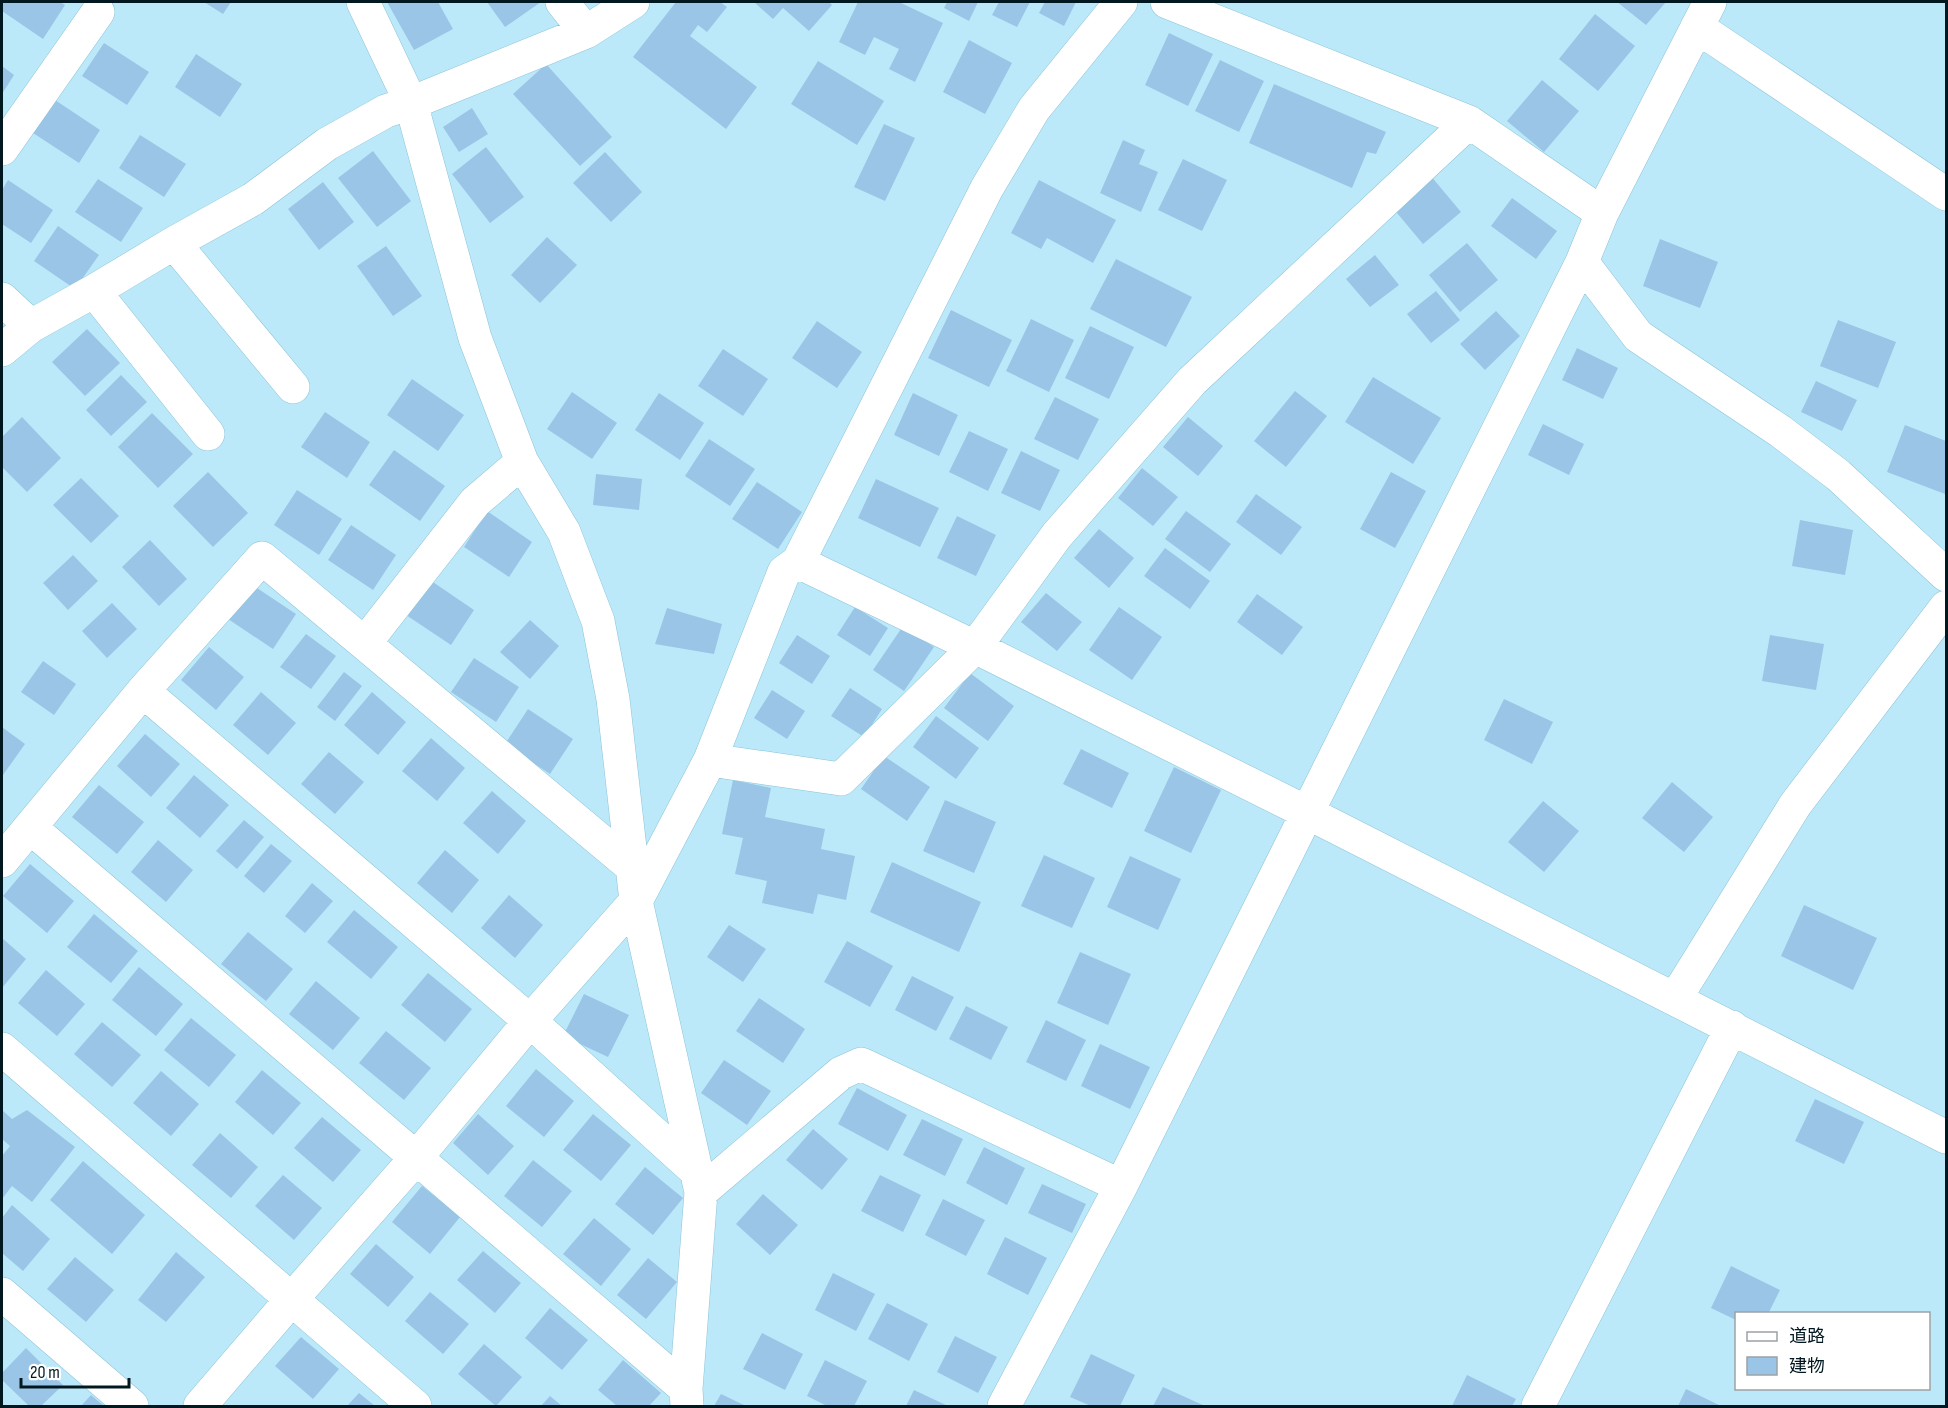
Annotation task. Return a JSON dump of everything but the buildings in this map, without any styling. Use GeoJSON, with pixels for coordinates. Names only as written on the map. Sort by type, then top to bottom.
{"type":"FeatureCollection","features":[{"type":"Feature","properties":{"kind":"street"},"geometry":{"type":"LineString","coordinates":[[363,2],[411,103],[475,338],[522,462],[564,532],[598,621],[614,699],[636,901],[699,1182],[687,1398]]}},
{"type":"Feature","properties":{"kind":"street"},"geometry":{"type":"LineString","coordinates":[[561,2],[585,32]]}},
{"type":"Feature","properties":{"kind":"street"},"geometry":{"type":"LineString","coordinates":[[2,350],[31,326],[253,199],[327,144],[386,111],[585,32],[633,2]]}},
{"type":"Feature","properties":{"kind":"street"},"geometry":{"type":"LineString","coordinates":[[200,1407],[416,1158],[530,1021],[636,901],[710,760],[784,572],[798,562],[987,188],[1034,109],[1121,2]]}},
{"type":"Feature","properties":{"kind":"street"},"geometry":{"type":"LineString","coordinates":[[1167,2],[1469,122],[1602,213]]}},
{"type":"Feature","properties":{"kind":"street"},"geometry":{"type":"LineString","coordinates":[[2,149],[98,12]]}},
{"type":"Feature","properties":{"kind":"street"},"geometry":{"type":"LineString","coordinates":[[1012,1404],[1582,262],[1602,213],[1704,14],[1947,194]]}},
{"type":"Feature","properties":{"kind":"street"},"geometry":{"type":"LineString","coordinates":[[710,760],[841,779],[975,647],[1057,535],[1192,381],[1469,122]]}},
{"type":"Feature","properties":{"kind":"street"},"geometry":{"type":"LineString","coordinates":[[174,243],[293,387]]}},
{"type":"Feature","properties":{"kind":"street"},"geometry":{"type":"LineString","coordinates":[[1582,262],[1638,336],[1780,431],[1838,475],[1947,575]]}},
{"type":"Feature","properties":{"kind":"street"},"geometry":{"type":"LineString","coordinates":[[94,291],[208,434]]}},
{"type":"Feature","properties":{"kind":"street"},"geometry":{"type":"LineString","coordinates":[[2,299],[31,326]]}},
{"type":"Feature","properties":{"kind":"street"},"geometry":{"type":"LineString","coordinates":[[365,643],[475,502],[522,462]]}},
{"type":"Feature","properties":{"kind":"street"},"geometry":{"type":"LineString","coordinates":[[2,861],[143,691],[262,558],[631,866]]}},
{"type":"Feature","properties":{"kind":"street"},"geometry":{"type":"LineString","coordinates":[[798,562],[975,647],[1308,813],[1947,1137]]}},
{"type":"Feature","properties":{"kind":"street"},"geometry":{"type":"LineString","coordinates":[[1675,999],[1795,806],[1947,607]]}},
{"type":"Feature","properties":{"kind":"street"},"geometry":{"type":"LineString","coordinates":[[143,691],[530,1021],[699,1182]]}},
{"type":"Feature","properties":{"kind":"street"},"geometry":{"type":"LineString","coordinates":[[31,828],[416,1158],[687,1398]]}},
{"type":"Feature","properties":{"kind":"street"},"geometry":{"type":"LineString","coordinates":[[1538,1407],[1732,1027]]}},
{"type":"Feature","properties":{"kind":"street"},"geometry":{"type":"LineString","coordinates":[[2,1049],[415,1407]]}},
{"type":"Feature","properties":{"kind":"street"},"geometry":{"type":"LineString","coordinates":[[699,1182],[842,1073],[861,1064],[1121,1186]]}},
{"type":"Feature","properties":{"kind":"street"},"geometry":{"type":"LineString","coordinates":[[2,1294],[132,1407]]}}]}
